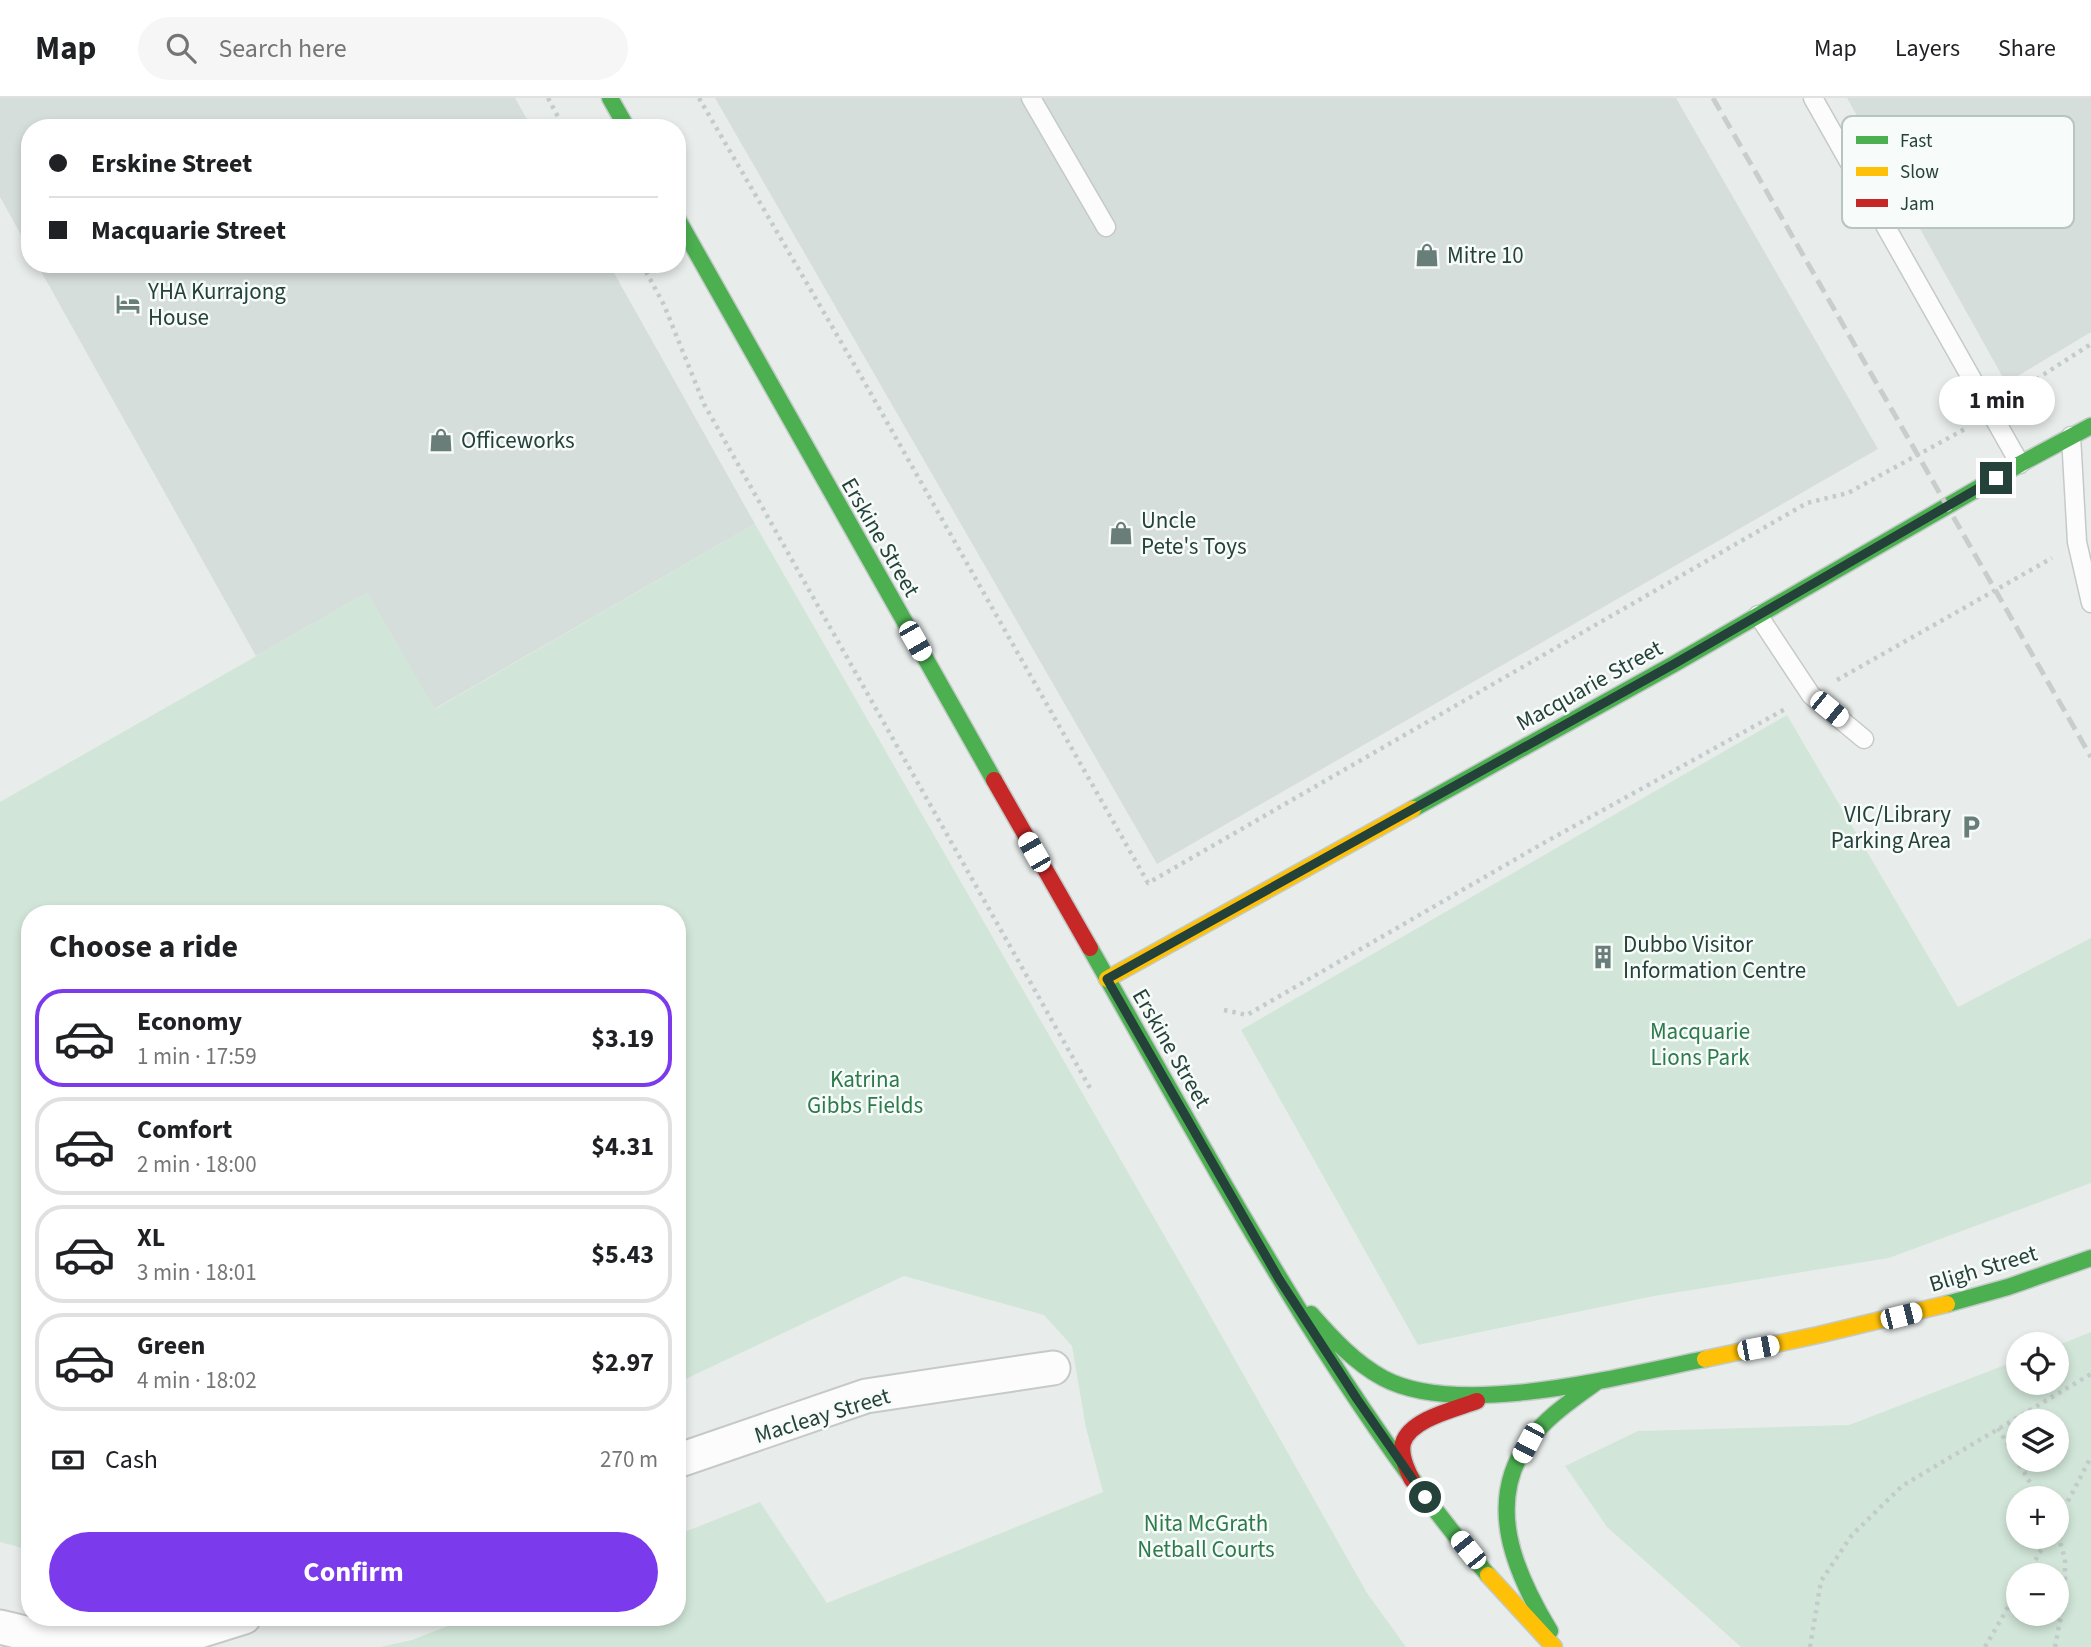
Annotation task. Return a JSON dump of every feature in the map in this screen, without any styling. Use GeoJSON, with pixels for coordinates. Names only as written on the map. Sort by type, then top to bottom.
{"type":"FeatureCollection","features":[{"type":"Feature","properties":{"kind":"main road"},"geometry":{"type":"LineString","coordinates":[[610,98],[622,119]]}},
{"type":"Feature","properties":{"kind":"main road","name":"Erskine Street"},"geometry":{"type":"LineString","coordinates":[[686,234],[808,454],[1279,1279],[1412,1480],[1502,1592],[1554,1647]]}},
{"type":"Feature","properties":{"kind":"main road","name":"Macquarie Street"},"geometry":{"type":"LineString","coordinates":[[1107,979],[2091,426]]}},
{"type":"Feature","properties":{"kind":"main road","name":"Bligh Street"},"geometry":{"type":"LineString","coordinates":[[1279,1279],[1345,1349],[1375,1374],[1409,1389],[1444,1395],[1493,1396],[1599,1379],[1877,1322],[1995,1292],[2091,1258]]}},
{"type":"Feature","properties":{"kind":"main road","name":"Bligh Street"},"geometry":{"type":"LineString","coordinates":[[1560,1647],[1526,1591],[1514,1556],[1505,1516],[1509,1478],[1528,1443],[1550,1418],[1599,1379]]}},
{"type":"Feature","properties":{"kind":"main road","name":"Bligh Street"},"geometry":{"type":"LineString","coordinates":[[1412,1480],[1404,1461],[1402,1445],[1407,1434],[1433,1418],[1493,1396]]}},
{"type":"Feature","properties":{"kind":"street","name":"Macleay Street"},"geometry":{"type":"LineString","coordinates":[[686,1458],[866,1396],[1053,1368]]}},
{"type":"Feature","properties":{"kind":"street"},"geometry":{"type":"LineString","coordinates":[[0,1627],[45,1642],[122,1642],[193,1633],[215,1626]]}},
{"type":"Feature","properties":{"kind":"lane"},"geometry":{"type":"LineString","coordinates":[[1031,98],[1105,227]]}},
{"type":"Feature","properties":{"kind":"lane"},"geometry":{"type":"LineString","coordinates":[[1813,98],[1842,149]]}},
{"type":"Feature","properties":{"kind":"lane"},"geometry":{"type":"LineString","coordinates":[[1887,228],[2020,464]]}},
{"type":"Feature","properties":{"kind":"lane"},"geometry":{"type":"LineString","coordinates":[[2071,436],[2077,542],[2091,603]]}},
{"type":"Feature","properties":{"kind":"lane"},"geometry":{"type":"LineString","coordinates":[[1758,615],[1811,695],[1864,738]]}},
{"type":"Feature","properties":{"kind":"path"},"geometry":{"type":"LineString","coordinates":[[548,98],[559,119]]}},
{"type":"Feature","properties":{"kind":"path"},"geometry":{"type":"LineString","coordinates":[[699,98],[862,378],[1148,883],[1807,503],[1848,493],[1960,432],[2091,344]]}},
{"type":"Feature","properties":{"kind":"path"},"geometry":{"type":"LineString","coordinates":[[647,273],[664,305],[704,404],[1090,1088]]}},
{"type":"Feature","properties":{"kind":"path"},"geometry":{"type":"LineString","coordinates":[[1224,1010],[1247,1015],[1528,852],[1811,695],[2077,542]]}},
{"type":"Feature","properties":{"kind":"path"},"geometry":{"type":"LineString","coordinates":[[1810,1647],[1821,1581],[1852,1535],[1902,1486],[2091,1374]]}},
{"type":"Feature","properties":{"kind":"path"},"geometry":{"type":"LineString","coordinates":[[1998,1428],[2032,1486]]}},
{"type":"Feature","properties":{"kind":"path"},"geometry":{"type":"LineString","coordinates":[[2069,1500],[2091,1457]]}},
{"type":"Feature","properties":{"kind":"path"},"geometry":{"type":"LineString","coordinates":[[2055,1647],[2065,1595],[2065,1559],[2062,1549]]}},
{"type":"Feature","properties":{"kind":"path"},"geometry":{"type":"LineString","coordinates":[[1985,1647],[2006,1611]]}},
{"type":"Feature","properties":{"kind":"shaded area"},"geometry":{"type":"Polygon","coordinates":[[[0,98],[515,98],[527,119],[21,119],[21,235],[0,197],[0,98]]]}},
{"type":"Feature","properties":{"kind":"shaded area"},"geometry":{"type":"Polygon","coordinates":[[[715,98],[1676,98],[1878,449],[1157,864],[715,98]]]}},
{"type":"Feature","properties":{"kind":"shaded area"},"geometry":{"type":"Polygon","coordinates":[[[1847,98],[2091,98],[2091,332],[2006,383],[1920,228],[2074,228],[2074,116],[1857,116],[1847,98]]]}},
{"type":"Feature","properties":{"kind":"shaded area"},"geometry":{"type":"Polygon","coordinates":[[[42,273],[614,273],[755,524],[434,709],[367,593],[256,656],[42,273]]]}},
{"type":"Feature","properties":{"kind":"green space","name":"Katrina Gibbs Fields"},"geometry":{"type":"Polygon","coordinates":[[[755,524],[1367,1593],[1406,1647],[380,1647],[412,1640],[448,1626],[686,1626],[686,1531],[760,1502],[827,1603],[1103,1492],[1086,1428],[1072,1346],[1044,1315],[904,1276],[686,1379],[686,905],[21,905],[21,1548],[0,1542],[0,802],[367,593],[435,709],[755,524]]]}},
{"type":"Feature","properties":{"kind":"green space","name":"Macquarie Lions Park"},"geometry":{"type":"Polygon","coordinates":[[[1787,715],[1958,1007],[2091,938],[2091,1183],[1889,1258],[1654,1296],[1418,1345],[1241,1030],[1787,715]]]}},
{"type":"Feature","properties":{"kind":"green space"},"geometry":{"type":"Polygon","coordinates":[[[2091,1332],[2091,1647],[1741,1647],[1607,1527],[1565,1466],[1638,1431],[1849,1425],[2006,1365],[2006,1395],[2069,1395],[2069,1341],[2091,1332]]]}},
{"type":"Feature","properties":{"kind":"railway"},"geometry":{"type":"LineString","coordinates":[[1713,98],[2091,757]]}},
{"type":"Feature","properties":{"kind":"traffic: fast"},"geometry":{"type":"LineString","coordinates":[[610,98],[622,119]]}},
{"type":"Feature","properties":{"kind":"traffic: fast"},"geometry":{"type":"LineString","coordinates":[[686,234],[994,780]]}},
{"type":"Feature","properties":{"kind":"traffic: fast"},"geometry":{"type":"LineString","coordinates":[[1413,809],[1674,664],[2020,464],[2091,426]]}},
{"type":"Feature","properties":{"kind":"traffic: fast"},"geometry":{"type":"LineString","coordinates":[[1090,948],[1223,1182],[1327,1354],[1415,1483],[1488,1575]]}},
{"type":"Feature","properties":{"kind":"traffic: fast"},"geometry":{"type":"LineString","coordinates":[[1947,1304],[2008,1287],[2091,1258]]}},
{"type":"Feature","properties":{"kind":"traffic: fast"},"geometry":{"type":"LineString","coordinates":[[1311,1314],[1353,1357],[1383,1378],[1415,1390],[1454,1395],[1541,1390],[1705,1359]]}},
{"type":"Feature","properties":{"kind":"traffic: fast"},"geometry":{"type":"LineString","coordinates":[[1550,1631],[1516,1562],[1507,1513],[1508,1489],[1516,1465],[1536,1432],[1561,1408],[1598,1381]]}},
{"type":"Feature","properties":{"kind":"traffic: slow"},"geometry":{"type":"LineString","coordinates":[[1107,979],[1413,809]]}},
{"type":"Feature","properties":{"kind":"traffic: slow"},"geometry":{"type":"LineString","coordinates":[[1705,1359],[1947,1304]]}},
{"type":"Feature","properties":{"kind":"traffic: slow"},"geometry":{"type":"LineString","coordinates":[[1488,1575],[1554,1647]]}},
{"type":"Feature","properties":{"kind":"traffic: jam"},"geometry":{"type":"LineString","coordinates":[[994,780],[1090,948]]}},
{"type":"Feature","properties":{"kind":"traffic: jam"},"geometry":{"type":"LineString","coordinates":[[1412,1480],[1402,1452],[1407,1435],[1424,1421],[1477,1401]]}},
{"type":"Feature","properties":{"kind":"place","name":"Mitre 10"},"geometry":{"type":"Point","coordinates":[1427,255]}},
{"type":"Feature","properties":{"kind":"place","name":"YHA Kurrajong House"},"geometry":{"type":"Point","coordinates":[128,304]}},
{"type":"Feature","properties":{"kind":"place","name":"Officeworks"},"geometry":{"type":"Point","coordinates":[441,440]}},
{"type":"Feature","properties":{"kind":"place","name":"Uncle Pete's Toys"},"geometry":{"type":"Point","coordinates":[1121,533]}},
{"type":"Feature","properties":{"kind":"place","name":"VIC/Library Parking Area"},"geometry":{"type":"Point","coordinates":[1971,827]}},
{"type":"Feature","properties":{"kind":"place","name":"Dubbo Visitor Information Centre"},"geometry":{"type":"Point","coordinates":[1603,957]}},
{"type":"Feature","properties":{"kind":"route"},"geometry":{"type":"LineString","coordinates":[[1425,1497],[1279,1279],[1107,979],[1674,664],[1996,478]]}},
{"type":"Feature","properties":{"kind":"park label","name":"Nita McGrath Netball Courts"},"geometry":{"type":"Point","coordinates":[1206,1536]}}]}
